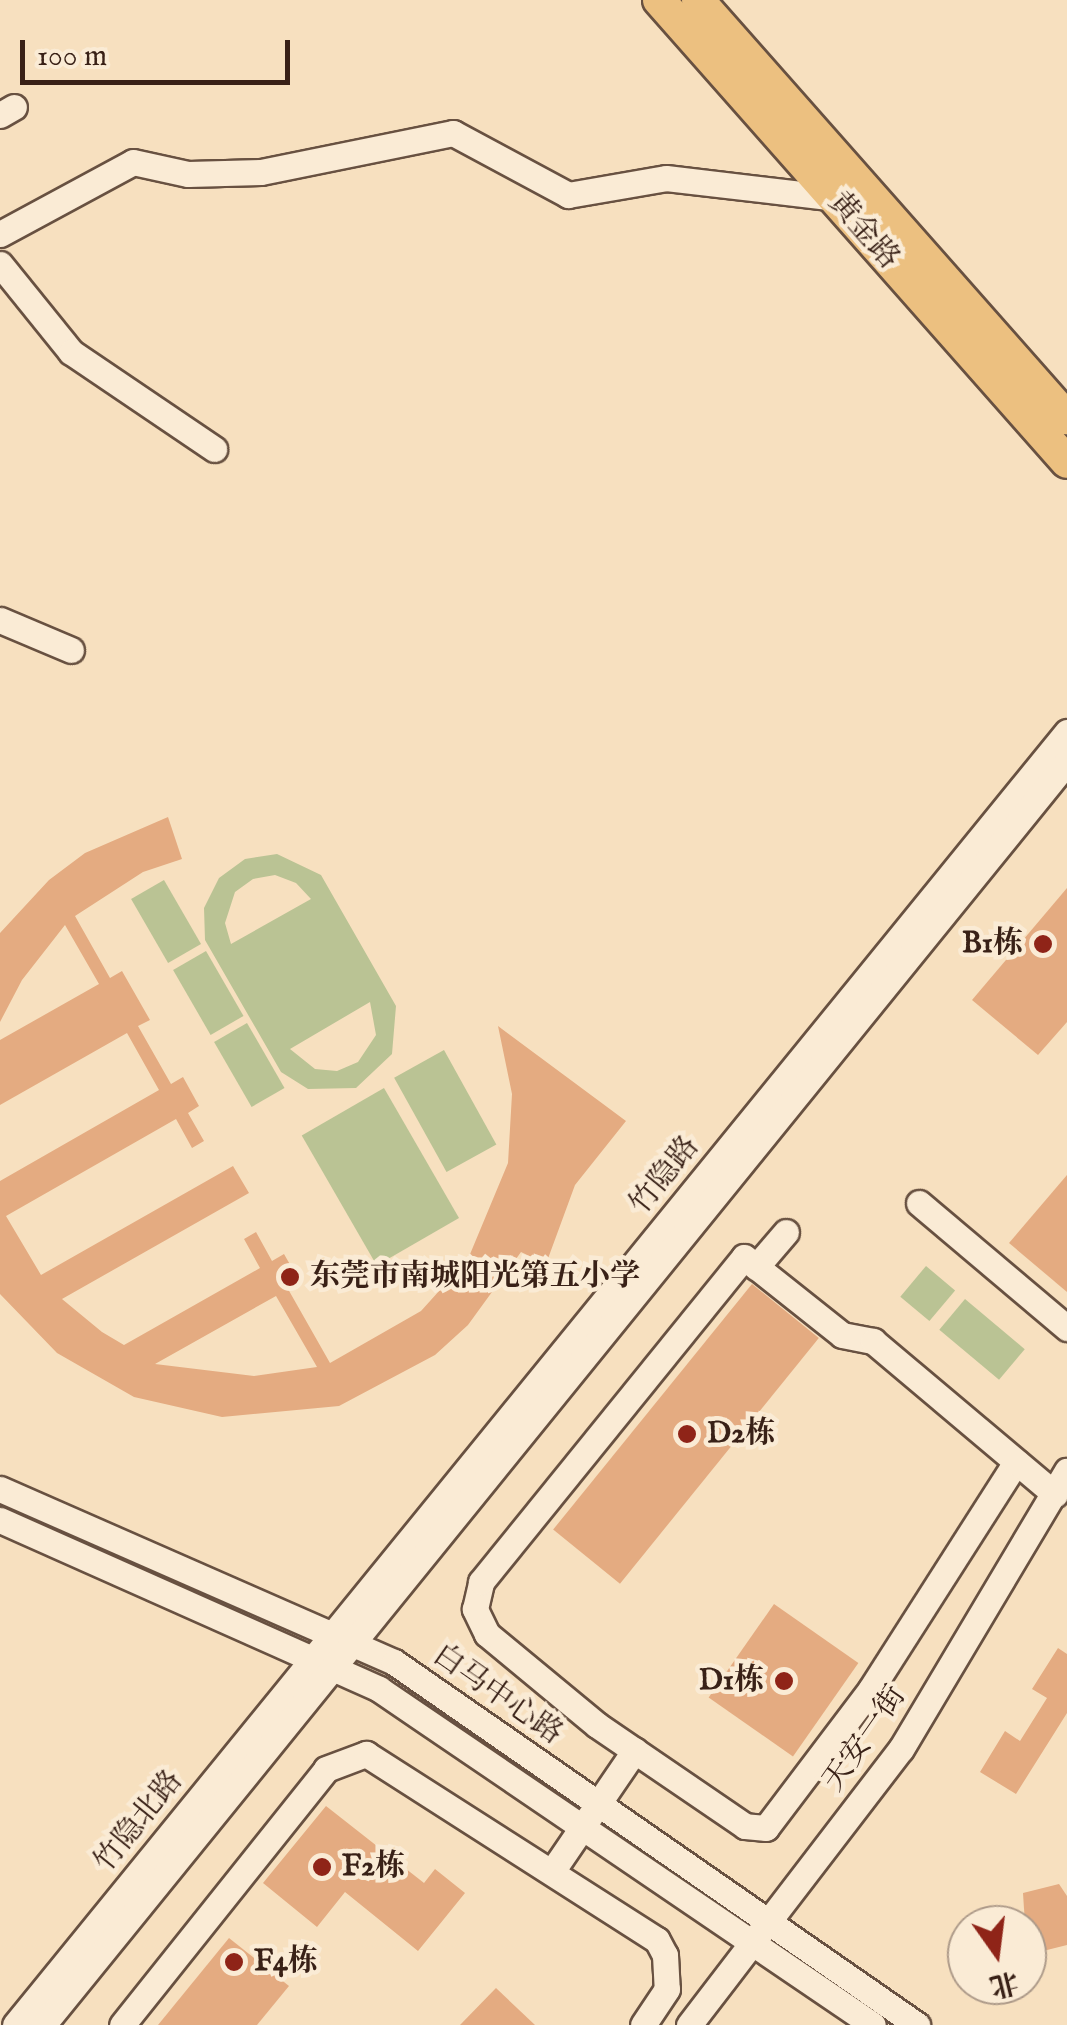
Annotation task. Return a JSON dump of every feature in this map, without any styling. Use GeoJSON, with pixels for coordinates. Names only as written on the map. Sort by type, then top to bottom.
{"type":"FeatureCollection","features":[{"type":"Feature","properties":{"kind":"main road","name":"黄金路"},"geometry":{"type":"LineString","coordinates":[[659,0],[1067,462]]}},
{"type":"Feature","properties":{"kind":"main road","name":"黄金路"},"geometry":{"type":"LineString","coordinates":[[698,0],[1067,418]]}},
{"type":"Feature","properties":{"kind":"street"},"geometry":{"type":"LineString","coordinates":[[0,234],[133,162],[188,174],[260,172],[453,133],[568,194],[666,178],[835,198]]}},
{"type":"Feature","properties":{"kind":"street"},"geometry":{"type":"LineString","coordinates":[[0,264],[71,352],[214,449]]}},
{"type":"Feature","properties":{"kind":"street"},"geometry":{"type":"LineString","coordinates":[[0,620],[71,650]]}},
{"type":"Feature","properties":{"kind":"street","name":"竹隐路"},"geometry":{"type":"LineString","coordinates":[[346,1640],[1067,732]]}},
{"type":"Feature","properties":{"kind":"street","name":"竹隐路"},"geometry":{"type":"LineString","coordinates":[[324,1665],[1067,762]]}},
{"type":"Feature","properties":{"kind":"street"},"geometry":{"type":"LineString","coordinates":[[919,1203],[1067,1328]]}},
{"type":"Feature","properties":{"kind":"street"},"geometry":{"type":"LineString","coordinates":[[756,1267],[786,1232]]}},
{"type":"Feature","properties":{"kind":"street"},"geometry":{"type":"LineString","coordinates":[[1016,1462],[881,1675],[773,1825],[745,1826],[634,1750],[487,1634],[476,1595],[744,1257],[842,1335],[873,1341],[1016,1462],[1061,1483]]}},
{"type":"Feature","properties":{"kind":"street","name":"天安一街"},"geometry":{"type":"LineString","coordinates":[[689,2025],[901,1749],[1061,1483]]}},
{"type":"Feature","properties":{"kind":"street","name":"白马中心路"},"geometry":{"type":"LineString","coordinates":[[0,1489],[394,1662],[754,1942],[873,2025]]}},
{"type":"Feature","properties":{"kind":"street","name":"白马中心路"},"geometry":{"type":"LineString","coordinates":[[0,1520],[380,1689],[771,1921],[917,2025]]}},
{"type":"Feature","properties":{"kind":"street","name":"竹隐北路"},"geometry":{"type":"LineString","coordinates":[[15,2025],[324,1665]]}},
{"type":"Feature","properties":{"kind":"street","name":"竹隐北路"},"geometry":{"type":"LineString","coordinates":[[43,2025],[324,1665]]}},
{"type":"Feature","properties":{"kind":"street"},"geometry":{"type":"LineString","coordinates":[[553,1870],[634,1750]]}},
{"type":"Feature","properties":{"kind":"street"},"geometry":{"type":"LineString","coordinates":[[122,2025],[326,1769],[344,1757],[377,1756],[657,1940],[669,1972],[668,1989],[643,2025]]}},
{"type":"Feature","properties":{"kind":"green space"},"geometry":{"type":"Polygon","coordinates":[[[277,854],[321,875],[396,1006],[392,1054],[356,1088],[308,1089],[281,1072],[205,940],[204,908],[219,878],[245,859],[277,854]],[[275,875],[253,879],[235,892],[225,923],[231,944],[311,899],[296,883],[275,875]],[[370,1002],[290,1049],[315,1069],[337,1071],[358,1062],[376,1035],[370,1002]]]}},
{"type":"Feature","properties":{"kind":"green space"},"geometry":{"type":"Polygon","coordinates":[[[164,880],[201,944],[168,963],[131,899],[164,880]]]}},
{"type":"Feature","properties":{"kind":"green space"},"geometry":{"type":"Polygon","coordinates":[[[206,951],[244,1016],[211,1035],[173,970],[206,951]]]}},
{"type":"Feature","properties":{"kind":"green space"},"geometry":{"type":"Polygon","coordinates":[[[247,1023],[284,1088],[252,1107],[214,1042],[247,1023]]]}},
{"type":"Feature","properties":{"kind":"green space"},"geometry":{"type":"Polygon","coordinates":[[[444,1050],[496,1144],[447,1172],[394,1078],[444,1050]]]}},
{"type":"Feature","properties":{"kind":"green space"},"geometry":{"type":"Polygon","coordinates":[[[384,1088],[459,1218],[377,1265],[302,1136],[384,1088]]]}},
{"type":"Feature","properties":{"kind":"green space"},"geometry":{"type":"Polygon","coordinates":[[[926,1266],[955,1290],[929,1321],[900,1297],[926,1266]]]}},
{"type":"Feature","properties":{"kind":"green space"},"geometry":{"type":"Polygon","coordinates":[[[965,1299],[1025,1349],[999,1380],[939,1330],[965,1299]]]}},
{"type":"Feature","properties":{"kind":"building"},"geometry":{"type":"Polygon","coordinates":[[[168,817],[182,859],[143,872],[75,916],[110,978],[122,971],[150,1020],[138,1026],[171,1084],[183,1077],[199,1106],[188,1113],[204,1141],[192,1148],[176,1119],[6,1216],[41,1275],[233,1166],[249,1193],[62,1299],[124,1345],[260,1268],[244,1239],[256,1232],[272,1261],[284,1254],[300,1282],[288,1289],[330,1363],[421,1311],[468,1259],[508,1163],[512,1094],[498,1026],[626,1121],[575,1185],[546,1264],[521,1252],[468,1325],[435,1355],[339,1406],[222,1417],[134,1397],[57,1353],[0,1294],[0,1181],[159,1090],[127,1033],[0,1105],[0,1040],[99,984],[65,925],[22,980],[0,1022],[0,933],[49,880],[85,853],[168,817]],[[276,1296],[155,1364],[254,1376],[317,1367],[276,1296]]]}},
{"type":"Feature","properties":{"kind":"building","name":"B1栋"},"geometry":{"type":"Polygon","coordinates":[[[1067,888],[1067,1022],[1038,1055],[972,1000],[1067,888]]]}},
{"type":"Feature","properties":{"kind":"building"},"geometry":{"type":"Polygon","coordinates":[[[1067,1175],[1067,1292],[1009,1243],[1067,1175]]]}},
{"type":"Feature","properties":{"kind":"building","name":"D2栋"},"geometry":{"type":"Polygon","coordinates":[[[752,1284],[819,1338],[620,1584],[553,1530],[752,1284]]]}},
{"type":"Feature","properties":{"kind":"building","name":"D1栋"},"geometry":{"type":"Polygon","coordinates":[[[774,1604],[858,1663],[793,1756],[709,1697],[774,1604]]]}},
{"type":"Feature","properties":{"kind":"building"},"geometry":{"type":"Polygon","coordinates":[[[1058,1648],[1067,1654],[1067,1713],[1016,1794],[980,1772],[1005,1731],[1020,1741],[1047,1698],[1032,1689],[1058,1648]]]}},
{"type":"Feature","properties":{"kind":"building"},"geometry":{"type":"Polygon","coordinates":[[[326,1806],[424,1883],[435,1869],[465,1893],[418,1951],[345,1892],[317,1927],[263,1883],[326,1806]]]}},
{"type":"Feature","properties":{"kind":"building"},"geometry":{"type":"Polygon","coordinates":[[[1059,1884],[1067,1896],[1067,1945],[1047,1950],[1047,1905],[1024,1905],[1023,1893],[1059,1884]]]}},
{"type":"Feature","properties":{"kind":"building","name":"F4栋"},"geometry":{"type":"Polygon","coordinates":[[[229,1938],[289,1986],[257,2025],[158,2025],[229,1938]]]}},
{"type":"Feature","properties":{"kind":"building"},"geometry":{"type":"Polygon","coordinates":[[[496,1988],[535,2025],[460,2025],[496,1988]]]}},
{"type":"Feature","properties":{"kind":"place","name":"B1栋"},"geometry":{"type":"Point","coordinates":[1043,944]}},
{"type":"Feature","properties":{"kind":"place","name":"东莞市南城阳光第五小学"},"geometry":{"type":"Point","coordinates":[290,1277]}},
{"type":"Feature","properties":{"kind":"place","name":"D2栋"},"geometry":{"type":"Point","coordinates":[687,1434]}},
{"type":"Feature","properties":{"kind":"place","name":"D1栋"},"geometry":{"type":"Point","coordinates":[784,1681]}},
{"type":"Feature","properties":{"kind":"place","name":"F2栋"},"geometry":{"type":"Point","coordinates":[322,1867]}},
{"type":"Feature","properties":{"kind":"place","name":"F4栋"},"geometry":{"type":"Point","coordinates":[234,1962]}}]}
